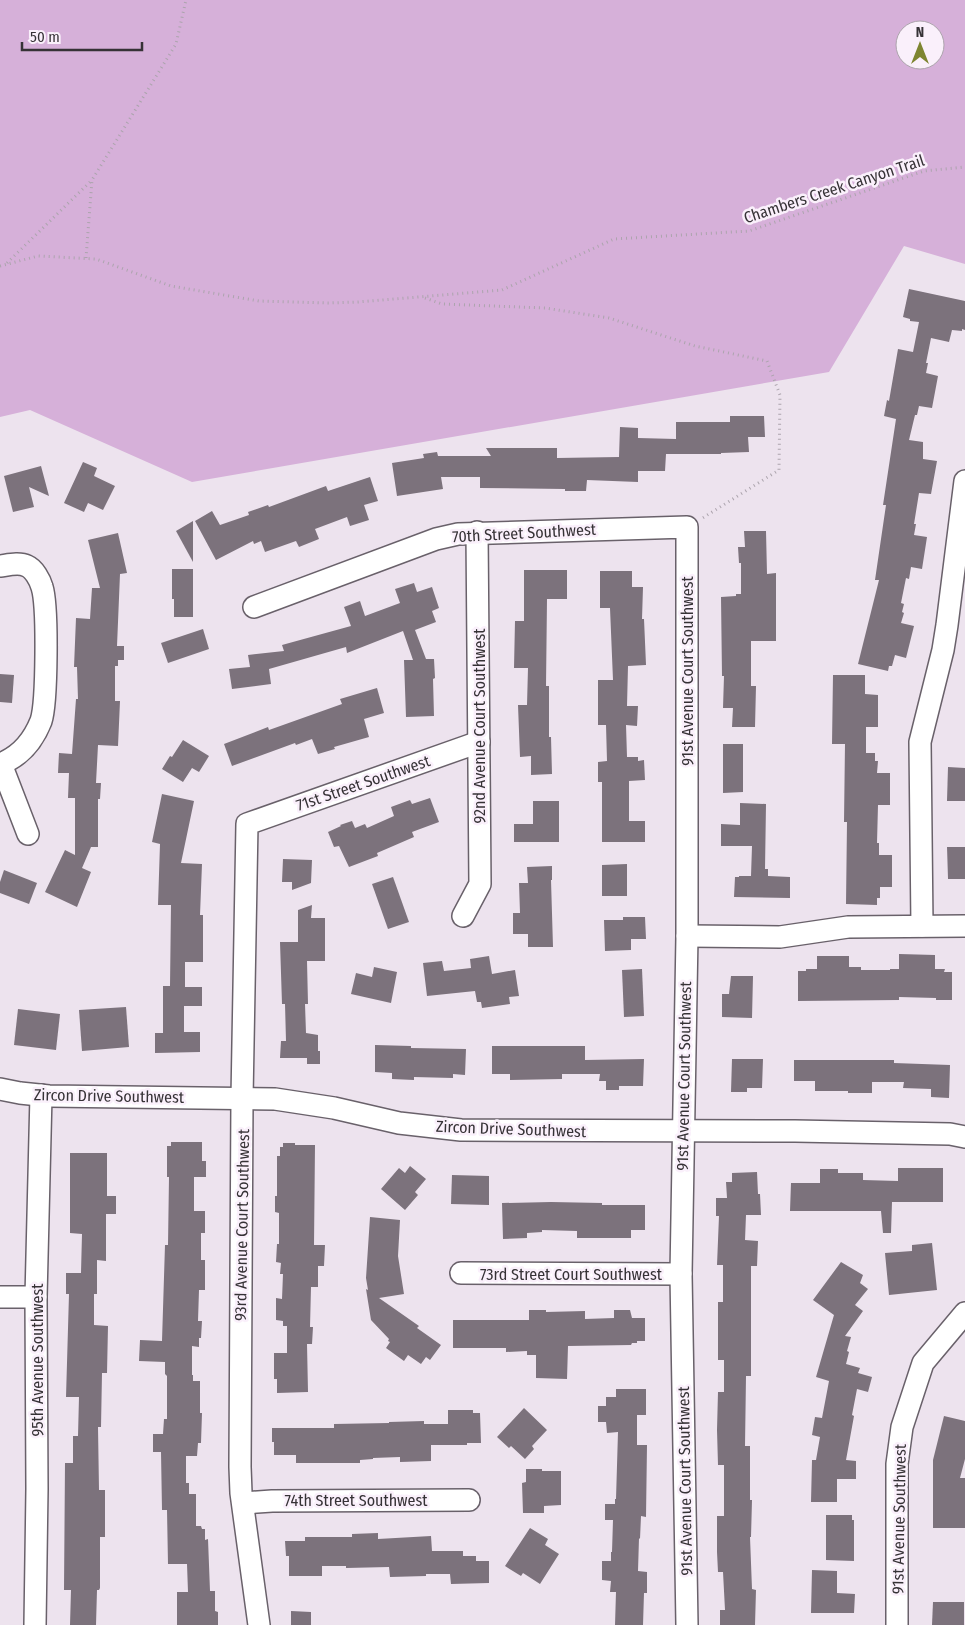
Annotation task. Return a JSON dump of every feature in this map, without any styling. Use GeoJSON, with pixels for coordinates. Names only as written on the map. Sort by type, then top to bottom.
{"type":"FeatureCollection","features":[{"type":"Feature","properties":{"kind":"street"},"geometry":{"type":"LineString","coordinates":[[922,926],[920,742],[943,650],[965,481]]}},
{"type":"Feature","properties":{"kind":"street","name":"70th Street Southwest"},"geometry":{"type":"LineString","coordinates":[[254,607],[436,539],[458,534],[687,527]]}},
{"type":"Feature","properties":{"kind":"street","name":"91st Avenue Court Southwest"},"geometry":{"type":"LineString","coordinates":[[687,527],[687,936],[681,1274],[687,1625]]}},
{"type":"Feature","properties":{"kind":"street","name":"92nd Avenue Court Southwest"},"geometry":{"type":"LineString","coordinates":[[463,916],[480,884],[478,532]]}},
{"type":"Feature","properties":{"kind":"street"},"geometry":{"type":"LineString","coordinates":[[0,566],[26,565],[39,580],[43,589],[45,604],[46,675],[43,711],[40,722],[24,749],[11,760],[0,764],[28,834]]}},
{"type":"Feature","properties":{"kind":"street","name":"71st Street Southwest"},"geometry":{"type":"LineString","coordinates":[[247,824],[479,742]]}},
{"type":"Feature","properties":{"kind":"street","name":"93rd Avenue Court Southwest"},"geometry":{"type":"LineString","coordinates":[[247,824],[242,1098],[240,1447],[241,1493],[244,1503],[259,1625]]}},
{"type":"Feature","properties":{"kind":"street"},"geometry":{"type":"LineString","coordinates":[[687,936],[780,937],[848,927],[965,926]]}},
{"type":"Feature","properties":{"kind":"street","name":"Zircon Drive Southwest"},"geometry":{"type":"LineString","coordinates":[[0,1089],[41,1095],[275,1099],[334,1108],[399,1123],[461,1130],[795,1131],[950,1134],[965,1138]]}},
{"type":"Feature","properties":{"kind":"street","name":"95th Avenue Southwest"},"geometry":{"type":"LineString","coordinates":[[35,1625],[37,1489],[36,1296],[41,1095]]}},
{"type":"Feature","properties":{"kind":"street","name":"73rd Street Court Southwest"},"geometry":{"type":"LineString","coordinates":[[461,1273],[681,1274]]}},
{"type":"Feature","properties":{"kind":"street"},"geometry":{"type":"LineString","coordinates":[[0,1297],[36,1296]]}},
{"type":"Feature","properties":{"kind":"street","name":"91st Avenue Southwest"},"geometry":{"type":"LineString","coordinates":[[897,1625],[897,1464],[902,1428],[923,1363],[965,1312]]}},
{"type":"Feature","properties":{"kind":"street","name":"74th Street Southwest"},"geometry":{"type":"LineString","coordinates":[[244,1503],[272,1501],[469,1500]]}},
{"type":"Feature","properties":{"kind":"path"},"geometry":{"type":"LineString","coordinates":[[6,264],[92,180],[176,44],[186,0]]}},
{"type":"Feature","properties":{"kind":"path","name":"Chambers Creek Canyon Trail"},"geometry":{"type":"LineString","coordinates":[[0,266],[38,256],[96,259],[171,286],[259,301],[336,303],[502,290],[614,239],[749,231],[924,171],[965,167]]}},
{"type":"Feature","properties":{"kind":"path"},"geometry":{"type":"LineString","coordinates":[[86,258],[92,180]]}},
{"type":"Feature","properties":{"kind":"path","name":"Chambers Creek Canyon Trail"},"geometry":{"type":"LineString","coordinates":[[422,297],[442,304],[545,308],[609,318],[695,346],[767,361],[780,394],[779,470],[687,527]]}},
{"type":"Feature","properties":{"kind":"shaded area"},"geometry":{"type":"Polygon","coordinates":[[[0,0],[965,0],[965,264],[904,246],[829,372],[192,482],[30,410],[0,417],[0,0]]]}},
{"type":"Feature","properties":{"kind":"building"},"geometry":{"type":"Polygon","coordinates":[[[909,289],[965,301],[965,330],[952,330],[949,342],[931,338],[926,373],[938,376],[932,408],[919,406],[909,440],[923,442],[923,459],[937,461],[931,494],[919,493],[914,524],[916,524],[914,535],[927,537],[922,569],[911,567],[909,579],[906,578],[901,603],[904,604],[902,612],[904,613],[901,623],[914,626],[906,658],[895,655],[892,666],[889,666],[888,671],[858,664],[879,580],[875,580],[886,505],[883,505],[896,419],[884,416],[887,400],[889,401],[898,349],[913,352],[919,322],[910,321],[910,319],[903,317],[909,289]]]}},
{"type":"Feature","properties":{"kind":"building"},"geometry":{"type":"Polygon","coordinates":[[[730,416],[764,416],[765,437],[748,437],[749,452],[666,454],[665,471],[638,471],[638,482],[587,480],[586,491],[565,491],[565,489],[480,488],[480,477],[441,477],[443,489],[397,496],[392,463],[424,458],[423,454],[437,452],[438,456],[491,456],[486,448],[557,448],[557,458],[619,457],[620,427],[638,428],[638,438],[676,439],[676,422],[730,422],[730,416]]]}},
{"type":"Feature","properties":{"kind":"building"},"geometry":{"type":"Polygon","coordinates":[[[83,462],[97,468],[94,476],[115,486],[103,510],[88,503],[84,512],[64,503],[83,462]]]}},
{"type":"Feature","properties":{"kind":"building"},"geometry":{"type":"Polygon","coordinates":[[[41,466],[49,496],[29,487],[34,507],[13,512],[4,476],[41,466]]]}},
{"type":"Feature","properties":{"kind":"building"},"geometry":{"type":"Polygon","coordinates":[[[370,477],[378,501],[364,505],[369,520],[350,526],[347,517],[315,529],[319,539],[299,547],[296,541],[265,552],[261,541],[254,544],[253,541],[216,560],[195,521],[212,511],[220,525],[249,515],[248,512],[268,505],[269,507],[326,486],[328,491],[370,477]]]}},
{"type":"Feature","properties":{"kind":"building"},"geometry":{"type":"Polygon","coordinates":[[[193,521],[193,562],[176,531],[193,521]]]}},
{"type":"Feature","properties":{"kind":"building"},"geometry":{"type":"Polygon","coordinates":[[[744,531],[766,531],[767,574],[776,573],[776,641],[751,641],[751,686],[756,686],[755,727],[732,727],[733,708],[723,708],[724,676],[722,676],[721,597],[741,594],[741,563],[739,563],[738,547],[745,547],[744,531]]]}},
{"type":"Feature","properties":{"kind":"building"},"geometry":{"type":"Polygon","coordinates":[[[118,533],[127,573],[120,574],[117,646],[124,646],[124,660],[118,660],[118,666],[115,666],[115,701],[120,701],[118,746],[98,745],[96,783],[101,783],[100,799],[98,799],[98,847],[91,847],[82,868],[91,872],[77,907],[45,892],[65,850],[75,855],[75,798],[68,798],[69,773],[58,773],[59,753],[72,754],[76,699],[78,699],[77,667],[74,667],[76,618],[90,619],[92,588],[100,588],[88,540],[118,533]]]}},
{"type":"Feature","properties":{"kind":"building"},"geometry":{"type":"Polygon","coordinates":[[[172,569],[193,569],[193,617],[174,617],[172,569]]]}},
{"type":"Feature","properties":{"kind":"building"},"geometry":{"type":"Polygon","coordinates":[[[524,570],[567,570],[567,599],[547,599],[546,686],[549,686],[549,737],[551,737],[552,774],[531,775],[531,756],[520,757],[518,705],[527,705],[528,668],[514,668],[515,621],[524,621],[524,570]]]}},
{"type":"Feature","properties":{"kind":"building"},"geometry":{"type":"Polygon","coordinates":[[[600,571],[632,571],[632,587],[643,587],[642,619],[644,619],[646,665],[628,666],[627,706],[638,706],[637,726],[626,725],[627,757],[638,757],[638,761],[644,760],[645,780],[629,781],[629,821],[645,821],[645,842],[602,842],[602,782],[598,782],[598,762],[607,761],[606,725],[598,725],[598,680],[613,680],[610,608],[600,608],[600,571]]]}},
{"type":"Feature","properties":{"kind":"building"},"geometry":{"type":"Polygon","coordinates":[[[414,583],[417,592],[432,587],[439,608],[432,611],[436,622],[415,630],[426,659],[434,659],[434,716],[406,717],[404,660],[413,660],[403,631],[347,653],[346,647],[269,669],[271,684],[232,689],[229,669],[250,667],[248,655],[284,651],[282,645],[351,626],[344,607],[360,601],[365,616],[400,603],[395,589],[414,583]]]}},
{"type":"Feature","properties":{"kind":"building"},"geometry":{"type":"Polygon","coordinates":[[[203,629],[209,649],[168,663],[161,643],[203,629]]]}},
{"type":"Feature","properties":{"kind":"building"},"geometry":{"type":"Polygon","coordinates":[[[0,674],[14,675],[12,703],[0,702],[0,674]]]}},
{"type":"Feature","properties":{"kind":"building"},"geometry":{"type":"Polygon","coordinates":[[[833,675],[865,675],[865,694],[878,695],[878,727],[866,727],[866,753],[875,753],[875,761],[878,761],[877,773],[890,773],[890,805],[878,805],[877,843],[879,843],[879,855],[892,855],[892,887],[880,887],[880,898],[877,898],[877,905],[846,904],[847,822],[844,822],[845,744],[832,744],[833,675]]]}},
{"type":"Feature","properties":{"kind":"building"},"geometry":{"type":"Polygon","coordinates":[[[377,688],[384,713],[364,719],[369,737],[334,747],[335,749],[318,754],[312,739],[296,745],[295,743],[232,766],[224,744],[268,727],[269,730],[342,704],[340,699],[377,688]]]}},
{"type":"Feature","properties":{"kind":"building"},"geometry":{"type":"Polygon","coordinates":[[[183,740],[209,756],[199,772],[192,768],[183,782],[162,769],[183,740]]]}},
{"type":"Feature","properties":{"kind":"building"},"geometry":{"type":"Polygon","coordinates":[[[723,744],[743,744],[743,792],[723,793],[723,744]]]}},
{"type":"Feature","properties":{"kind":"building"},"geometry":{"type":"Polygon","coordinates":[[[948,767],[965,768],[965,801],[947,801],[948,767]]]}},
{"type":"Feature","properties":{"kind":"building"},"geometry":{"type":"Polygon","coordinates":[[[162,794],[194,801],[181,863],[202,864],[200,915],[203,915],[203,962],[185,962],[185,987],[202,987],[202,1006],[184,1006],[184,1032],[200,1032],[200,1052],[155,1053],[155,1033],[163,1033],[163,986],[170,986],[171,905],[158,905],[160,844],[152,842],[162,794]]]}},
{"type":"Feature","properties":{"kind":"building"},"geometry":{"type":"Polygon","coordinates":[[[430,798],[439,822],[412,832],[414,837],[377,853],[378,856],[349,867],[339,846],[334,847],[328,832],[340,825],[352,821],[355,828],[365,824],[367,828],[394,816],[391,807],[410,800],[412,804],[430,798]]]}},
{"type":"Feature","properties":{"kind":"building"},"geometry":{"type":"Polygon","coordinates":[[[533,801],[559,801],[559,842],[514,842],[514,824],[533,824],[533,801]]]}},
{"type":"Feature","properties":{"kind":"building"},"geometry":{"type":"Polygon","coordinates":[[[740,803],[766,804],[765,869],[768,869],[768,876],[790,877],[790,898],[734,897],[735,877],[751,876],[752,846],[721,846],[721,824],[740,825],[740,803]]]}},
{"type":"Feature","properties":{"kind":"building"},"geometry":{"type":"Polygon","coordinates":[[[947,847],[965,847],[965,879],[948,879],[947,847]]]}},
{"type":"Feature","properties":{"kind":"building"},"geometry":{"type":"Polygon","coordinates":[[[283,859],[312,860],[311,883],[292,890],[292,882],[282,882],[283,859]]]}},
{"type":"Feature","properties":{"kind":"building"},"geometry":{"type":"Polygon","coordinates":[[[627,864],[627,896],[602,896],[602,865],[627,864]]]}},
{"type":"Feature","properties":{"kind":"building"},"geometry":{"type":"Polygon","coordinates":[[[552,866],[553,947],[528,947],[528,934],[513,934],[513,913],[520,913],[519,883],[528,883],[527,867],[552,866]]]}},
{"type":"Feature","properties":{"kind":"building"},"geometry":{"type":"Polygon","coordinates":[[[4,870],[37,883],[29,904],[0,893],[0,882],[4,870]]]}},
{"type":"Feature","properties":{"kind":"building"},"geometry":{"type":"Polygon","coordinates":[[[393,877],[409,922],[388,929],[372,884],[393,877]]]}},
{"type":"Feature","properties":{"kind":"building"},"geometry":{"type":"Polygon","coordinates":[[[312,905],[311,918],[325,918],[325,961],[307,961],[308,1004],[305,1004],[306,1033],[318,1035],[320,1064],[307,1064],[307,1058],[280,1058],[281,1041],[286,1041],[285,1004],[282,1004],[280,942],[298,942],[298,910],[312,905]]]}},
{"type":"Feature","properties":{"kind":"building"},"geometry":{"type":"Polygon","coordinates":[[[623,917],[645,917],[646,939],[631,939],[631,950],[605,951],[604,920],[623,920],[623,917]]]}},
{"type":"Feature","properties":{"kind":"building"},"geometry":{"type":"Polygon","coordinates":[[[899,954],[935,955],[935,969],[945,969],[944,972],[952,972],[952,1000],[899,997],[899,1000],[798,1001],[798,971],[817,969],[817,956],[849,956],[849,967],[861,967],[861,970],[890,970],[899,969],[899,954]]]}},
{"type":"Feature","properties":{"kind":"building"},"geometry":{"type":"Polygon","coordinates":[[[489,956],[492,974],[515,970],[519,996],[509,997],[510,1004],[482,1008],[481,1002],[477,1002],[475,991],[427,996],[423,963],[442,961],[444,971],[471,968],[470,959],[489,956]]]}},
{"type":"Feature","properties":{"kind":"building"},"geometry":{"type":"Polygon","coordinates":[[[374,967],[397,972],[391,1003],[351,994],[356,973],[372,977],[374,967]]]}},
{"type":"Feature","properties":{"kind":"building"},"geometry":{"type":"Polygon","coordinates":[[[642,969],[644,1016],[624,1017],[622,970],[642,969]]]}},
{"type":"Feature","properties":{"kind":"building"},"geometry":{"type":"Polygon","coordinates":[[[731,976],[753,976],[752,1018],[722,1017],[722,994],[729,994],[731,976]]]}},
{"type":"Feature","properties":{"kind":"building"},"geometry":{"type":"Polygon","coordinates":[[[126,1007],[129,1047],[82,1051],[79,1010],[126,1007]]]}},
{"type":"Feature","properties":{"kind":"building"},"geometry":{"type":"Polygon","coordinates":[[[18,1009],[60,1014],[56,1050],[14,1045],[18,1009]]]}},
{"type":"Feature","properties":{"kind":"building"},"geometry":{"type":"Polygon","coordinates":[[[375,1045],[466,1049],[465,1075],[453,1074],[453,1078],[414,1077],[414,1080],[392,1079],[392,1073],[375,1072],[375,1045]]]}},
{"type":"Feature","properties":{"kind":"building"},"geometry":{"type":"Polygon","coordinates":[[[492,1046],[585,1046],[585,1060],[644,1059],[643,1086],[619,1086],[619,1090],[606,1090],[606,1081],[599,1081],[600,1074],[562,1074],[562,1079],[510,1080],[510,1074],[492,1074],[492,1046]]]}},
{"type":"Feature","properties":{"kind":"building"},"geometry":{"type":"Polygon","coordinates":[[[732,1059],[763,1059],[762,1088],[747,1088],[747,1092],[731,1092],[732,1059]]]}},
{"type":"Feature","properties":{"kind":"building"},"geometry":{"type":"Polygon","coordinates":[[[794,1060],[894,1060],[894,1063],[950,1065],[949,1098],[931,1097],[931,1089],[903,1088],[904,1082],[872,1082],[872,1093],[815,1091],[815,1081],[794,1081],[794,1060]]]}},
{"type":"Feature","properties":{"kind":"building"},"geometry":{"type":"Polygon","coordinates":[[[171,1142],[202,1142],[202,1161],[206,1161],[206,1177],[194,1177],[194,1211],[205,1211],[205,1233],[201,1233],[201,1260],[205,1260],[205,1290],[199,1290],[198,1321],[202,1321],[201,1338],[199,1338],[199,1347],[192,1346],[193,1381],[200,1381],[201,1443],[198,1443],[197,1456],[186,1456],[186,1483],[189,1483],[189,1494],[196,1494],[196,1526],[201,1526],[202,1529],[205,1529],[205,1540],[208,1539],[210,1591],[215,1591],[215,1611],[218,1612],[218,1625],[177,1625],[177,1592],[188,1592],[187,1564],[168,1564],[167,1510],[162,1510],[161,1452],[153,1452],[153,1434],[163,1434],[164,1419],[167,1419],[167,1376],[165,1374],[165,1362],[139,1361],[140,1340],[162,1341],[165,1245],[168,1245],[169,1177],[167,1177],[167,1146],[171,1146],[171,1142]]]}},
{"type":"Feature","properties":{"kind":"building"},"geometry":{"type":"Polygon","coordinates":[[[283,1143],[315,1145],[314,1245],[325,1245],[324,1266],[318,1266],[318,1287],[311,1287],[310,1327],[313,1327],[312,1344],[307,1344],[308,1392],[277,1393],[277,1379],[274,1379],[274,1353],[287,1353],[287,1326],[283,1326],[283,1321],[276,1320],[276,1298],[282,1299],[283,1274],[280,1274],[281,1263],[276,1262],[277,1244],[279,1244],[279,1213],[275,1212],[275,1196],[277,1196],[277,1156],[280,1156],[280,1147],[283,1147],[283,1143]]]}},
{"type":"Feature","properties":{"kind":"building"},"geometry":{"type":"Polygon","coordinates":[[[70,1153],[107,1153],[107,1196],[116,1196],[116,1214],[106,1214],[106,1261],[97,1260],[97,1294],[94,1294],[94,1325],[108,1326],[107,1373],[102,1373],[101,1427],[98,1427],[99,1490],[105,1490],[105,1537],[100,1537],[100,1588],[97,1590],[96,1625],[70,1625],[71,1590],[64,1590],[65,1463],[73,1463],[73,1436],[78,1436],[79,1397],[66,1397],[69,1294],[66,1294],[66,1273],[81,1273],[82,1234],[70,1233],[70,1153]]]}},
{"type":"Feature","properties":{"kind":"building"},"geometry":{"type":"Polygon","coordinates":[[[410,1166],[426,1179],[415,1192],[418,1195],[405,1210],[381,1189],[399,1168],[405,1173],[410,1166]]]}},
{"type":"Feature","properties":{"kind":"building"},"geometry":{"type":"Polygon","coordinates":[[[898,1168],[943,1168],[943,1202],[892,1202],[891,1233],[883,1233],[881,1211],[790,1211],[791,1183],[820,1183],[820,1169],[838,1169],[838,1173],[863,1173],[863,1180],[898,1181],[898,1168]]]}},
{"type":"Feature","properties":{"kind":"building"},"geometry":{"type":"Polygon","coordinates":[[[757,1172],[761,1215],[746,1215],[745,1240],[758,1241],[757,1266],[751,1266],[751,1376],[746,1376],[745,1446],[750,1446],[750,1500],[752,1500],[750,1537],[752,1589],[756,1590],[755,1625],[720,1625],[720,1610],[725,1610],[723,1572],[718,1572],[717,1516],[724,1516],[724,1465],[718,1465],[717,1430],[718,1392],[724,1392],[724,1360],[718,1360],[718,1302],[723,1302],[723,1265],[717,1265],[719,1216],[716,1216],[716,1198],[727,1198],[726,1182],[732,1182],[732,1173],[757,1172]]]}},
{"type":"Feature","properties":{"kind":"building"},"geometry":{"type":"Polygon","coordinates":[[[452,1175],[489,1176],[489,1205],[451,1204],[452,1175]]]}},
{"type":"Feature","properties":{"kind":"building"},"geometry":{"type":"Polygon","coordinates":[[[551,1202],[645,1205],[645,1230],[631,1230],[631,1238],[577,1238],[577,1231],[542,1230],[542,1232],[527,1233],[527,1238],[503,1239],[502,1203],[551,1202]]]}},
{"type":"Feature","properties":{"kind":"building"},"geometry":{"type":"Polygon","coordinates":[[[370,1217],[400,1220],[398,1256],[404,1294],[379,1298],[419,1326],[417,1328],[441,1345],[430,1360],[426,1357],[421,1364],[408,1355],[404,1361],[386,1348],[390,1342],[388,1341],[389,1339],[371,1320],[366,1289],[368,1290],[366,1278],[370,1217]]]}},
{"type":"Feature","properties":{"kind":"building"},"geometry":{"type":"Polygon","coordinates":[[[932,1243],[937,1290],[889,1295],[885,1253],[912,1251],[912,1245],[932,1243]]]}},
{"type":"Feature","properties":{"kind":"building"},"geometry":{"type":"Polygon","coordinates":[[[841,1262],[863,1275],[860,1283],[868,1289],[855,1305],[863,1311],[845,1336],[851,1337],[846,1364],[860,1368],[858,1373],[872,1377],[868,1392],[857,1389],[852,1415],[854,1416],[846,1460],[856,1461],[856,1479],[837,1479],[837,1502],[811,1502],[812,1460],[816,1460],[820,1437],[812,1435],[815,1417],[822,1418],[829,1381],[816,1377],[834,1315],[813,1300],[841,1262]]]}},
{"type":"Feature","properties":{"kind":"building"},"geometry":{"type":"Polygon","coordinates":[[[529,1310],[546,1310],[546,1312],[585,1311],[585,1319],[614,1318],[614,1310],[630,1310],[632,1318],[645,1318],[645,1341],[637,1341],[637,1343],[632,1343],[631,1345],[568,1346],[567,1379],[536,1378],[536,1355],[527,1355],[527,1351],[506,1352],[506,1348],[453,1348],[453,1320],[529,1320],[529,1310]]]}},
{"type":"Feature","properties":{"kind":"building"},"geometry":{"type":"Polygon","coordinates":[[[616,1389],[646,1389],[646,1415],[637,1415],[637,1445],[647,1445],[646,1517],[641,1516],[638,1571],[647,1572],[647,1593],[644,1593],[643,1625],[615,1625],[616,1592],[610,1592],[611,1581],[602,1580],[602,1561],[611,1561],[612,1552],[613,1520],[605,1520],[605,1504],[615,1504],[616,1499],[618,1432],[607,1433],[606,1422],[598,1422],[598,1406],[606,1406],[606,1397],[616,1397],[616,1389]]]}},
{"type":"Feature","properties":{"kind":"building"},"geometry":{"type":"Polygon","coordinates":[[[524,1408],[547,1430],[532,1446],[534,1449],[525,1459],[511,1446],[509,1448],[497,1437],[524,1408]]]}},
{"type":"Feature","properties":{"kind":"building"},"geometry":{"type":"Polygon","coordinates":[[[448,1410],[473,1410],[473,1413],[480,1413],[481,1443],[431,1445],[431,1461],[400,1462],[400,1457],[373,1458],[360,1460],[360,1463],[296,1463],[296,1455],[274,1455],[272,1428],[334,1428],[334,1424],[424,1421],[424,1424],[448,1424],[448,1410]]]}},
{"type":"Feature","properties":{"kind":"building"},"geometry":{"type":"Polygon","coordinates":[[[944,1416],[965,1421],[965,1459],[960,1478],[965,1478],[965,1528],[933,1528],[933,1460],[944,1416]]]}},
{"type":"Feature","properties":{"kind":"building"},"geometry":{"type":"Polygon","coordinates":[[[526,1469],[561,1471],[561,1505],[544,1506],[544,1513],[523,1513],[522,1483],[526,1482],[526,1469]]]}},
{"type":"Feature","properties":{"kind":"building"},"geometry":{"type":"Polygon","coordinates":[[[826,1515],[852,1515],[852,1520],[854,1520],[854,1561],[826,1560],[826,1515]]]}},
{"type":"Feature","properties":{"kind":"building"},"geometry":{"type":"Polygon","coordinates":[[[530,1528],[548,1539],[545,1545],[559,1554],[540,1584],[523,1573],[521,1576],[505,1566],[530,1528]]]}},
{"type":"Feature","properties":{"kind":"building"},"geometry":{"type":"Polygon","coordinates":[[[378,1533],[378,1539],[431,1536],[432,1551],[463,1551],[463,1556],[476,1556],[476,1561],[489,1561],[489,1583],[451,1584],[450,1574],[390,1577],[389,1567],[346,1568],[346,1566],[322,1566],[322,1576],[289,1576],[289,1556],[286,1556],[285,1541],[305,1541],[305,1537],[352,1537],[352,1534],[378,1533]]]}},
{"type":"Feature","properties":{"kind":"building"},"geometry":{"type":"Polygon","coordinates":[[[812,1570],[837,1571],[837,1593],[855,1594],[854,1613],[811,1613],[812,1570]]]}},
{"type":"Feature","properties":{"kind":"building"},"geometry":{"type":"Polygon","coordinates":[[[933,1602],[964,1602],[964,1625],[932,1625],[933,1602]]]}},
{"type":"Feature","properties":{"kind":"building"},"geometry":{"type":"Polygon","coordinates":[[[291,1611],[311,1612],[311,1625],[291,1625],[291,1611]]]}}]}
